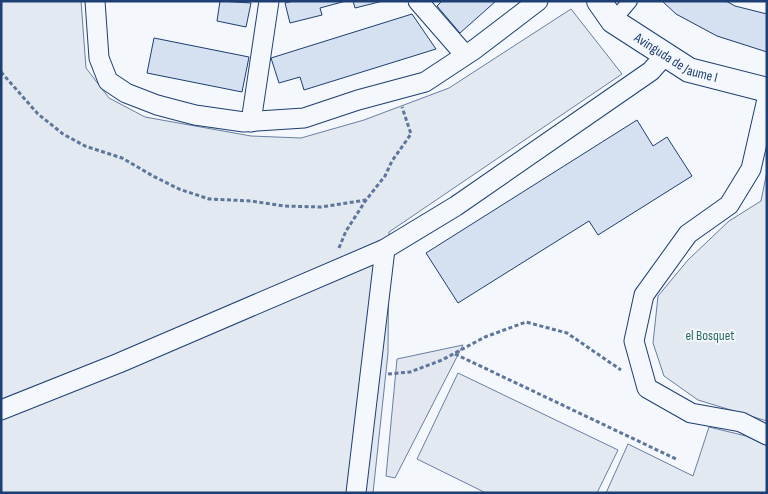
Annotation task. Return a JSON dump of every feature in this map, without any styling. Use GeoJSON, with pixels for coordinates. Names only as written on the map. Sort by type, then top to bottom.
{"type":"FeatureCollection","features":[{"type":"Feature","properties":{"kind":"street"},"geometry":{"type":"LineString","coordinates":[[95,1],[99,58],[108,81],[126,93],[157,105],[194,115],[244,122],[304,118],[358,100],[425,82],[538,1]]}},
{"type":"Feature","properties":{"kind":"street"},"geometry":{"type":"LineString","coordinates":[[251,122],[269,1]]}},
{"type":"Feature","properties":{"kind":"street"},"geometry":{"type":"LineString","coordinates":[[418,1],[465,55]]}},
{"type":"Feature","properties":{"kind":"street","name":"Avinguda de Jaume I"},"geometry":{"type":"LineString","coordinates":[[599,1],[613,21],[689,70],[767,90]]}},
{"type":"Feature","properties":{"kind":"street"},"geometry":{"type":"LineString","coordinates":[[613,21],[630,1]]}},
{"type":"Feature","properties":{"kind":"street"},"geometry":{"type":"LineString","coordinates":[[1,410],[119,363],[386,249],[456,206],[588,115],[651,71],[666,54]]}},
{"type":"Feature","properties":{"kind":"street"},"geometry":{"type":"LineString","coordinates":[[767,99],[751,169],[729,205],[688,234],[644,295],[634,341],[647,388],[690,413],[741,422],[767,434]]}},
{"type":"Feature","properties":{"kind":"street"},"geometry":{"type":"LineString","coordinates":[[356,493],[386,249]]}},
{"type":"Feature","properties":{"kind":"path"},"geometry":{"type":"LineString","coordinates":[[1,72],[38,114],[63,134],[85,146],[122,158],[179,189],[208,199],[251,201],[284,206],[321,207],[366,200]]}},
{"type":"Feature","properties":{"kind":"path"},"geometry":{"type":"LineString","coordinates":[[328,274],[346,231],[411,134],[397,89]]}},
{"type":"Feature","properties":{"kind":"path"},"geometry":{"type":"LineString","coordinates":[[370,375],[410,372],[442,360],[484,337],[526,322],[567,332],[626,373],[643,376]]}},
{"type":"Feature","properties":{"kind":"path"},"geometry":{"type":"LineString","coordinates":[[454,354],[676,459]]}},
{"type":"Feature","properties":{"kind":"green space"},"geometry":{"type":"Polygon","coordinates":[[[1,1],[81,1],[86,68],[109,98],[145,117],[251,136],[301,138],[364,120],[449,88],[571,9],[622,74],[389,232],[388,353],[373,493],[1,493],[1,1]]]}},
{"type":"Feature","properties":{"kind":"green space","name":"el Bosquet"},"geometry":{"type":"Polygon","coordinates":[[[767,171],[767,421],[698,400],[664,376],[653,343],[658,296],[688,260],[729,221],[761,201],[767,171]]]}},
{"type":"Feature","properties":{"kind":"green space"},"geometry":{"type":"Polygon","coordinates":[[[458,373],[618,450],[597,493],[486,493],[417,459],[458,373]]]}},
{"type":"Feature","properties":{"kind":"green space"},"geometry":{"type":"Polygon","coordinates":[[[709,427],[746,436],[767,446],[767,493],[606,493],[628,444],[693,476],[709,427]]]}},
{"type":"Feature","properties":{"kind":"shaded area"},"geometry":{"type":"Polygon","coordinates":[[[463,345],[395,478],[386,476],[397,359],[463,345]]]}},
{"type":"Feature","properties":{"kind":"building"},"geometry":{"type":"Polygon","coordinates":[[[220,1],[251,3],[246,27],[217,21],[220,1]]]}},
{"type":"Feature","properties":{"kind":"building"},"geometry":{"type":"Polygon","coordinates":[[[293,1],[346,1],[320,8],[322,15],[290,23],[285,3],[293,1]]]}},
{"type":"Feature","properties":{"kind":"building"},"geometry":{"type":"Polygon","coordinates":[[[353,1],[383,1],[355,8],[353,1]]]}},
{"type":"Feature","properties":{"kind":"building"},"geometry":{"type":"Polygon","coordinates":[[[442,1],[496,1],[460,33],[437,6],[442,1]]]}},
{"type":"Feature","properties":{"kind":"building"},"geometry":{"type":"Polygon","coordinates":[[[662,1],[726,1],[735,6],[767,14],[767,52],[717,36],[676,14],[662,1]]]}},
{"type":"Feature","properties":{"kind":"building"},"geometry":{"type":"Polygon","coordinates":[[[412,14],[436,49],[304,90],[300,77],[279,83],[271,58],[412,14]]]}},
{"type":"Feature","properties":{"kind":"building"},"geometry":{"type":"Polygon","coordinates":[[[154,38],[249,57],[242,92],[147,73],[154,38]]]}},
{"type":"Feature","properties":{"kind":"building"},"geometry":{"type":"Polygon","coordinates":[[[637,120],[653,146],[667,137],[692,176],[598,235],[589,221],[458,303],[426,253],[637,120]]]}}]}
